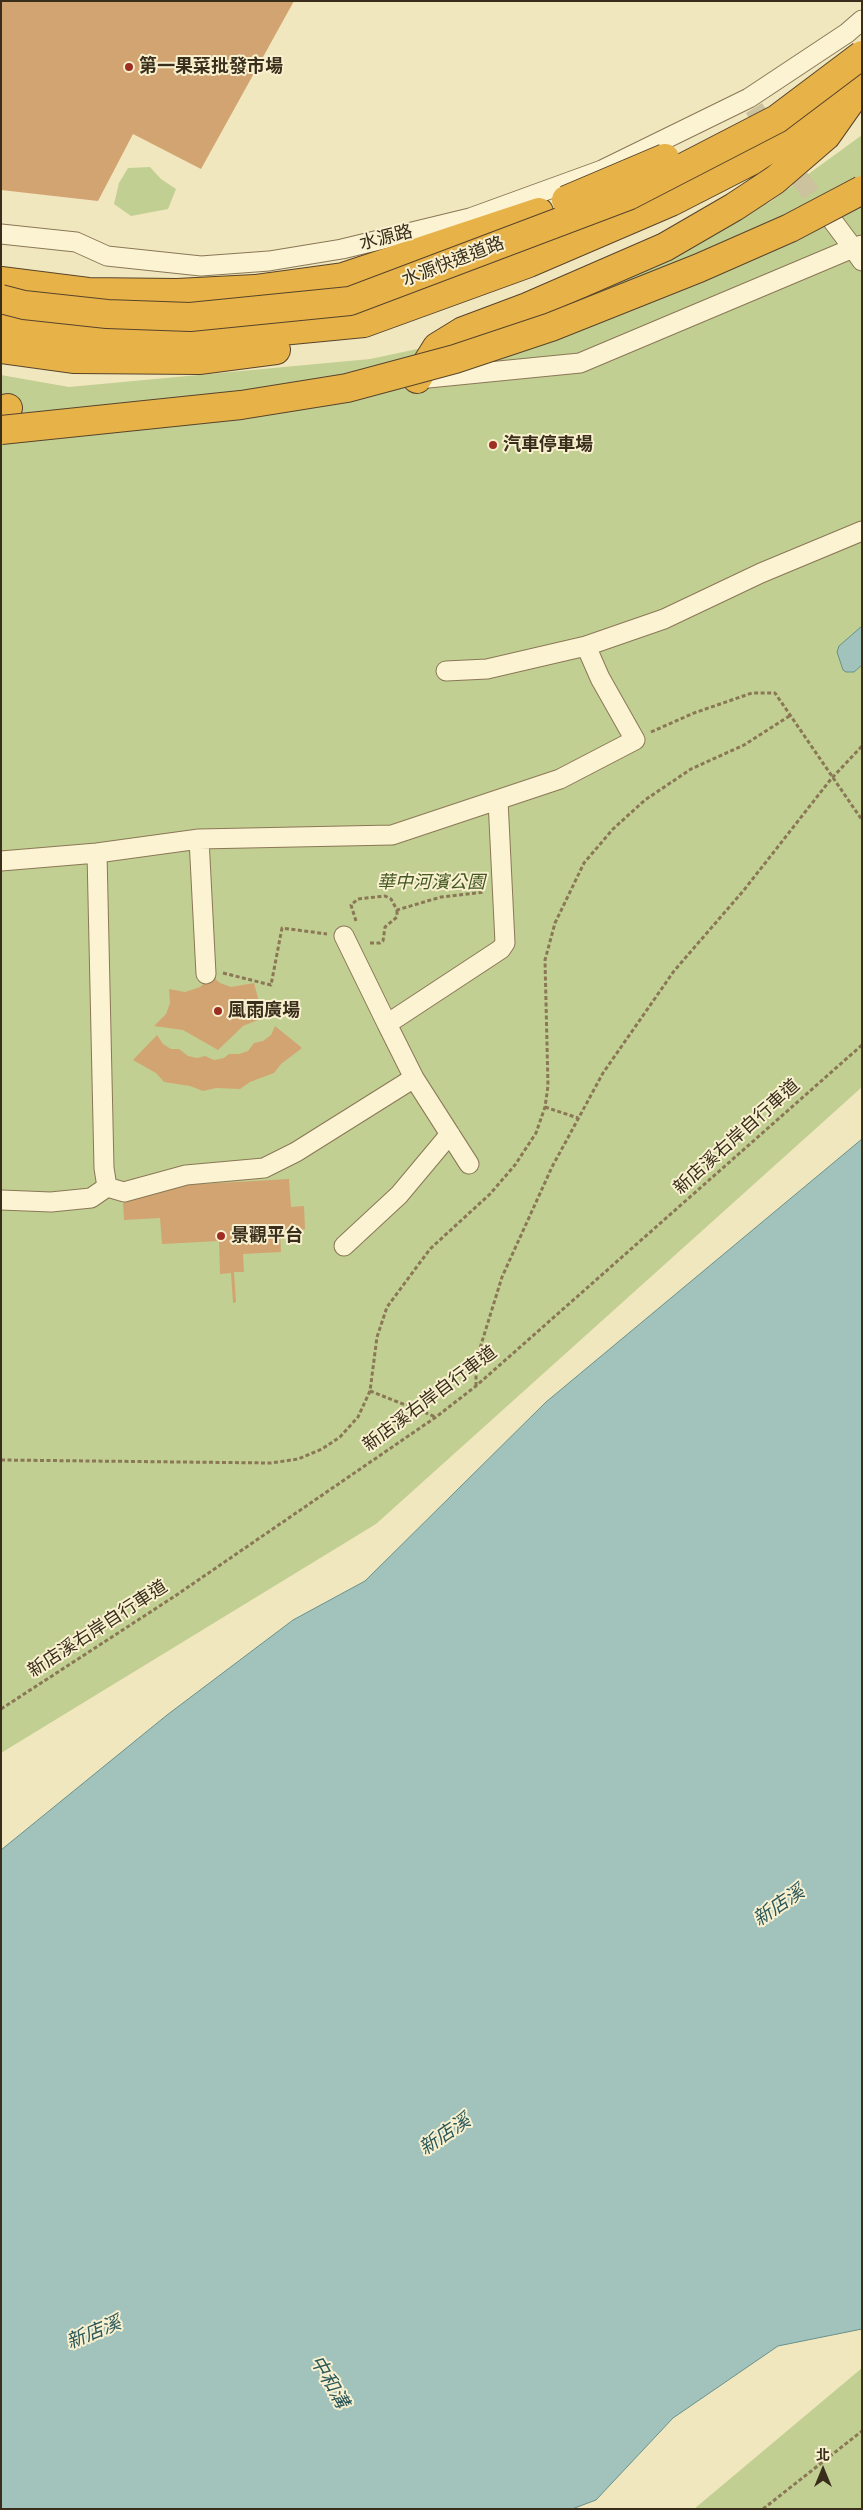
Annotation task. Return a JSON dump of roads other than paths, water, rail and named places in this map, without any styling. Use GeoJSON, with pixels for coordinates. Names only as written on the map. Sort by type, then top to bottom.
{"type":"FeatureCollection","features":[{"type":"Feature","properties":{"kind":"highway","name":"水源快速道路"},"geometry":{"type":"LineString","coordinates":[[1,299],[24,305],[107,314],[190,317],[350,301],[628,196],[760,108],[862,55]]}},
{"type":"Feature","properties":{"kind":"highway","name":"水源快速道路"},"geometry":{"type":"LineString","coordinates":[[1,323],[33,328],[188,340],[364,323],[529,263],[671,202],[751,161],[861,88]]}},
{"type":"Feature","properties":{"kind":"highway"},"geometry":{"type":"LineString","coordinates":[[417,379],[438,347],[463,331],[527,307],[665,247],[734,207],[775,180],[826,136],[861,88]]}},
{"type":"Feature","properties":{"kind":"highway"},"geometry":{"type":"LineString","coordinates":[[1,281],[88,292],[177,293],[256,288],[343,276],[539,212],[695,145],[760,108]]}},
{"type":"Feature","properties":{"kind":"highway"},"geometry":{"type":"LineString","coordinates":[[3,417],[251,404],[347,388],[455,359],[551,328],[699,268],[790,228],[862,190]]}},
{"type":"Feature","properties":{"kind":"highway"},"geometry":{"type":"LineString","coordinates":[[1,349],[73,359],[199,360],[323,343],[364,323]]}},
{"type":"Feature","properties":{"kind":"lane","name":"水源路"},"geometry":{"type":"LineString","coordinates":[[1,234],[76,242],[107,256],[200,266],[269,261],[342,249],[470,218],[602,170],[760,108],[862,20]]}},
{"type":"Feature","properties":{"kind":"lane"},"geometry":{"type":"LineString","coordinates":[[3,417],[580,363],[859,251],[823,208]]}},
{"type":"Feature","properties":{"kind":"lane"},"geometry":{"type":"LineString","coordinates":[[446,671],[487,669],[586,646],[664,619],[761,573],[862,531]]}},
{"type":"Feature","properties":{"kind":"lane"},"geometry":{"type":"LineString","coordinates":[[1,861],[97,853],[199,839],[392,835],[560,779],[635,740],[600,678],[586,646]]}},
{"type":"Feature","properties":{"kind":"lane"},"geometry":{"type":"LineString","coordinates":[[387,1024],[501,949],[505,943],[498,800]]}},
{"type":"Feature","properties":{"kind":"lane"},"geometry":{"type":"LineString","coordinates":[[199,839],[206,974]]}},
{"type":"Feature","properties":{"kind":"lane"},"geometry":{"type":"LineString","coordinates":[[97,853],[104,1168],[107,1187]]}},
{"type":"Feature","properties":{"kind":"lane"},"geometry":{"type":"LineString","coordinates":[[352,932],[387,1024],[414,1078],[469,1164]]}},
{"type":"Feature","properties":{"kind":"lane"},"geometry":{"type":"LineString","coordinates":[[107,1187],[124,1192],[186,1175],[264,1168],[296,1152],[414,1078]]}},
{"type":"Feature","properties":{"kind":"lane"},"geometry":{"type":"LineString","coordinates":[[344,1246],[399,1195],[450,1134]]}},
{"type":"Feature","properties":{"kind":"lane"},"geometry":{"type":"LineString","coordinates":[[1,1200],[51,1202],[83,1199],[91,1198],[107,1187]]}},
{"type":"Feature","properties":{"kind":"water"},"geometry":{"type":"Polygon","coordinates":[[[862,626],[862,665],[854,672],[846,672],[843,670],[837,652],[839,646],[862,626]]]}},
{"type":"Feature","properties":{"kind":"water"},"geometry":{"type":"Polygon","coordinates":[[[862,1139],[862,2329],[778,2346],[673,2418],[596,2500],[572,2509],[1,2509],[1,1850],[167,1715],[293,1620],[365,1581],[546,1402],[862,1139]]]}},
{"type":"Feature","properties":{"kind":"tunnel"},"geometry":{"type":"LineString","coordinates":[[754,108],[789,165],[823,208]]}},
{"type":"Feature","properties":{"kind":"place","name":"第一果菜批發市場"},"geometry":{"type":"Point","coordinates":[129,67]}},
{"type":"Feature","properties":{"kind":"place","name":"汽車停車場"},"geometry":{"type":"Point","coordinates":[493,445]}},
{"type":"Feature","properties":{"kind":"place","name":"風雨廣場"},"geometry":{"type":"Point","coordinates":[218,1011]}},
{"type":"Feature","properties":{"kind":"place","name":"景觀平台"},"geometry":{"type":"Point","coordinates":[221,1236]}},
{"type":"Feature","properties":{"kind":"park label","name":"華中河濱公園"},"geometry":{"type":"Point","coordinates":[431,883]}},
{"type":"Feature","properties":{"kind":"water label","name":"新店溪"},"geometry":{"type":"Point","coordinates":[779,1906]}},
{"type":"Feature","properties":{"kind":"water label","name":"新店溪"},"geometry":{"type":"Point","coordinates":[445,2135]}},
{"type":"Feature","properties":{"kind":"water label","name":"新店溪"},"geometry":{"type":"Point","coordinates":[94,2333]}},
{"type":"Feature","properties":{"kind":"water label","name":"中和溝"},"geometry":{"type":"Point","coordinates":[329,2382]}}]}
